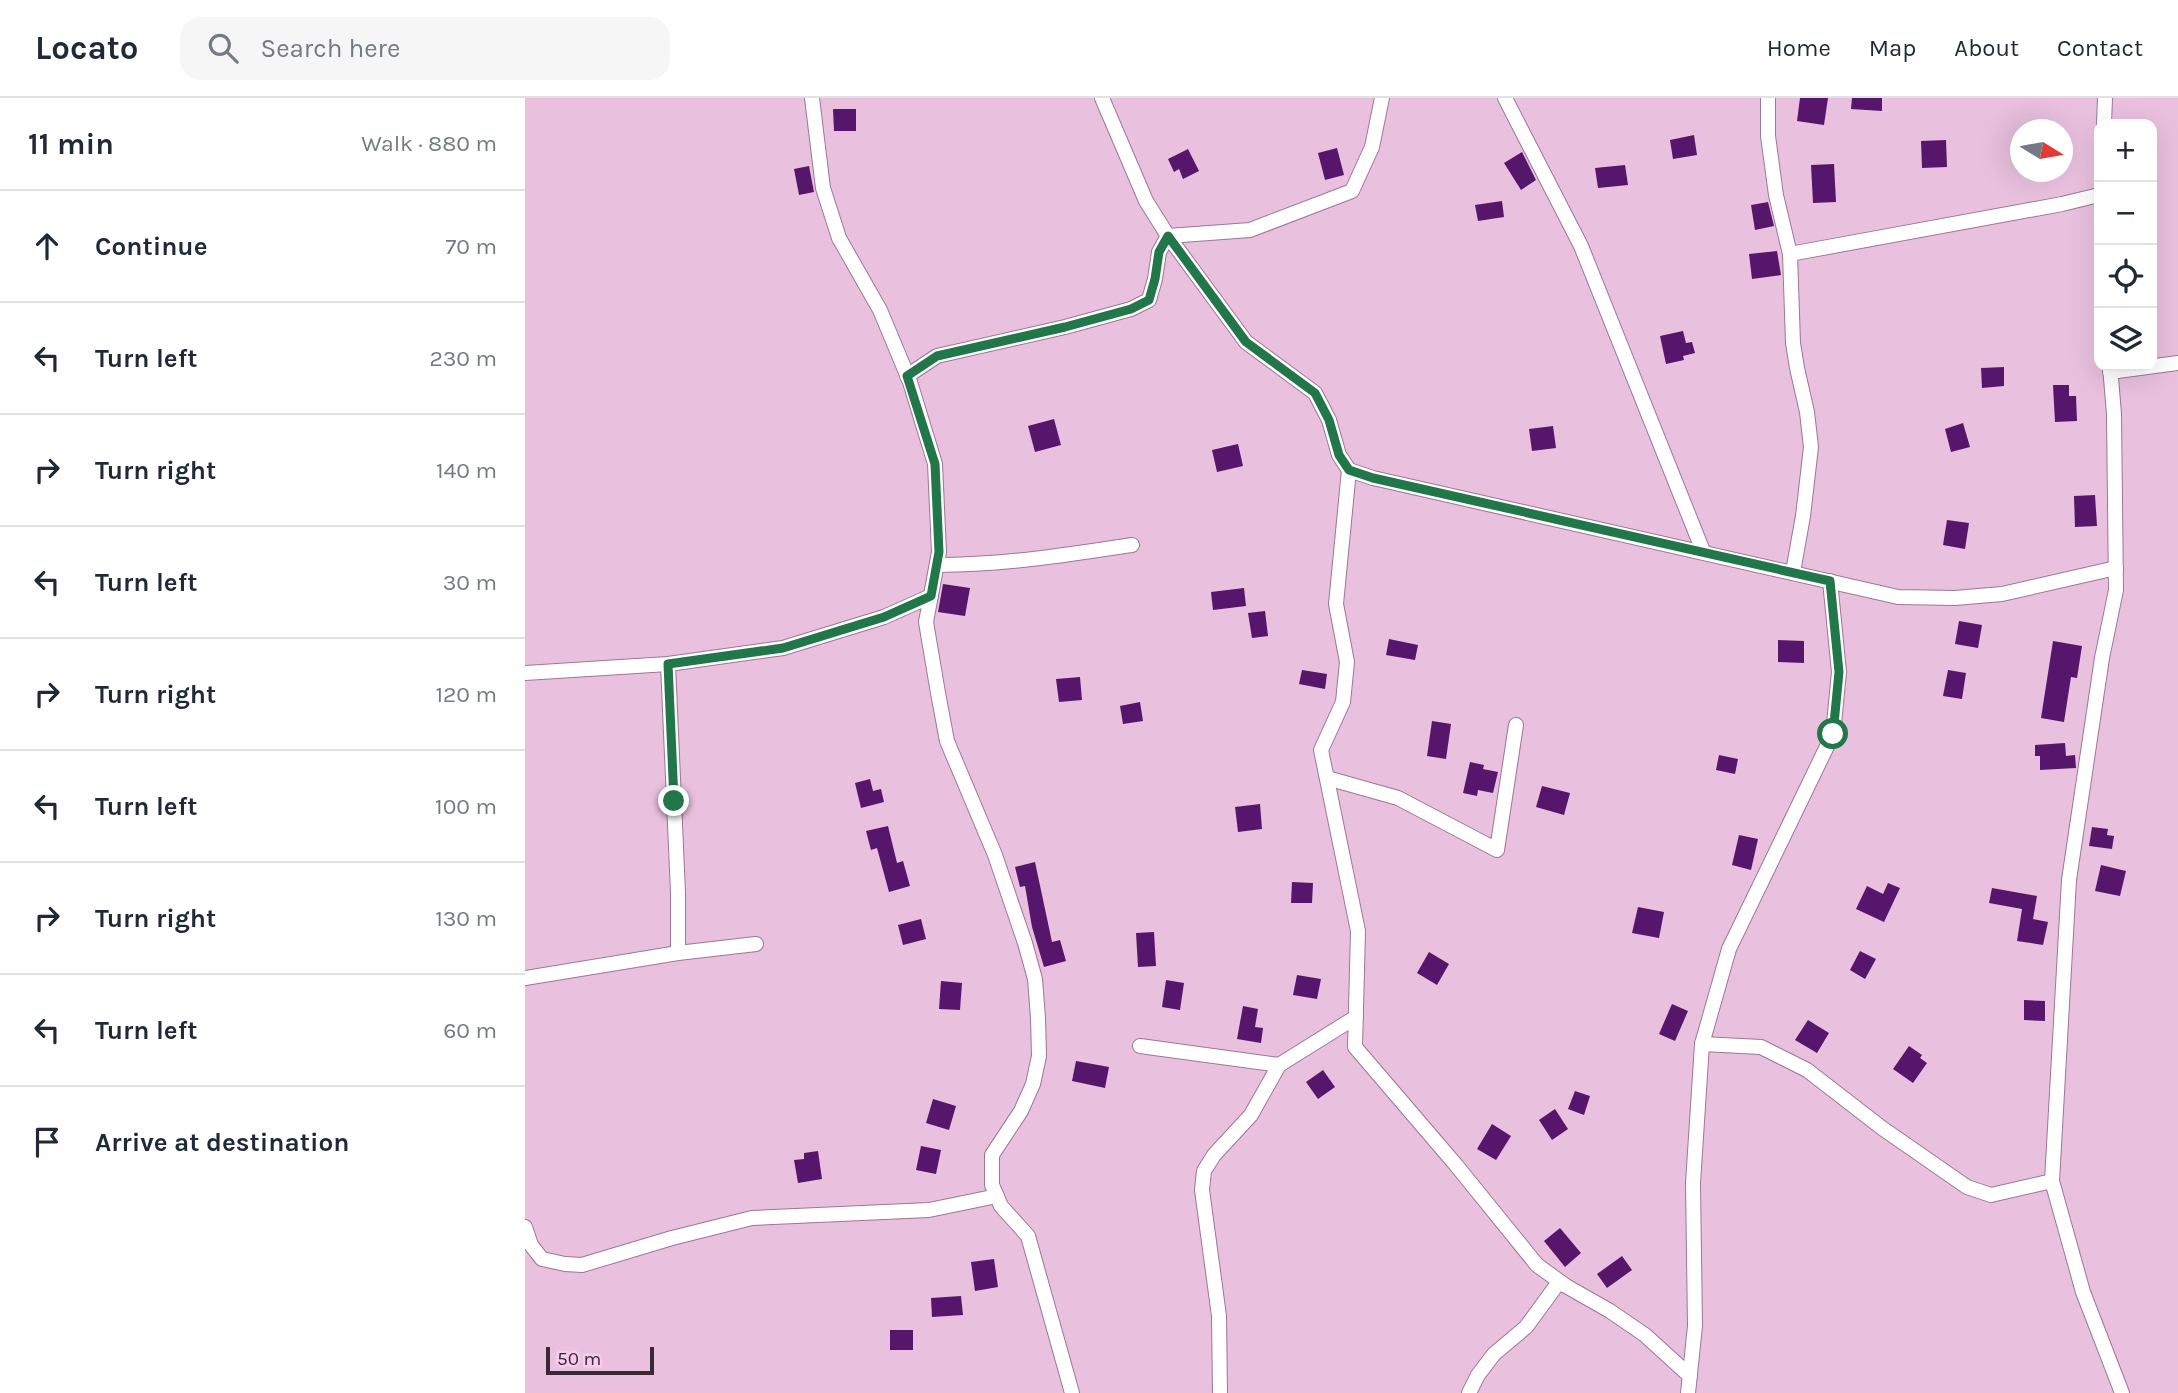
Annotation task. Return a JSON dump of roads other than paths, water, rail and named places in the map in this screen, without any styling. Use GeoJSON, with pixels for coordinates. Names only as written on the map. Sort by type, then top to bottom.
{"type":"FeatureCollection","features":[{"type":"Feature","properties":{"kind":"street"},"geometry":{"type":"LineString","coordinates":[[812,98],[823,188],[839,238],[880,310],[907,376],[935,464],[939,552],[926,622],[947,741],[995,855],[1035,979],[1039,1056],[1033,1084],[1021,1111],[992,1155],[992,1185],[1001,1206],[1028,1236],[1072,1392]]}},
{"type":"Feature","properties":{"kind":"street"},"geometry":{"type":"LineString","coordinates":[[1102,98],[1146,201],[1168,236],[1246,342],[1315,393],[1329,420],[1339,455],[1349,470],[1373,478],[1898,597],[1955,598],[2002,594],[2116,568]]}},
{"type":"Feature","properties":{"kind":"street"},"geometry":{"type":"LineString","coordinates":[[1168,236],[1249,230],[1352,191],[1372,147],[1383,98]]}},
{"type":"Feature","properties":{"kind":"street"},"geometry":{"type":"LineString","coordinates":[[1505,98],[1581,246],[1703,551]]}},
{"type":"Feature","properties":{"kind":"street"},"geometry":{"type":"LineString","coordinates":[[1768,98],[1768,136],[1776,195],[1790,254],[1793,343],[1811,447],[1793,572]]}},
{"type":"Feature","properties":{"kind":"street"},"geometry":{"type":"LineString","coordinates":[[2104,119],[2105,98]]}},
{"type":"Feature","properties":{"kind":"street"},"geometry":{"type":"LineString","coordinates":[[1790,254],[2094,196]]}},
{"type":"Feature","properties":{"kind":"street"},"geometry":{"type":"LineString","coordinates":[[907,376],[937,356],[1065,327],[1131,309],[1149,300],[1159,252],[1168,236]]}},
{"type":"Feature","properties":{"kind":"street"},"geometry":{"type":"LineString","coordinates":[[2157,365],[2178,363]]}},
{"type":"Feature","properties":{"kind":"street"},"geometry":{"type":"LineString","coordinates":[[2110,371],[2114,425],[2116,590],[2102,658],[2069,880],[2052,1181],[2083,1292],[2122,1393]]}},
{"type":"Feature","properties":{"kind":"street"},"geometry":{"type":"LineString","coordinates":[[1349,470],[1336,604],[1347,662],[1343,702],[1321,750],[1358,931],[1355,1047],[1537,1265],[1559,1282],[1646,1335],[1690,1376]]}},
{"type":"Feature","properties":{"kind":"street"},"geometry":{"type":"LineString","coordinates":[[937,565],[1039,559],[1132,545]]}},
{"type":"Feature","properties":{"kind":"street"},"geometry":{"type":"LineString","coordinates":[[1688,1393],[1695,1326],[1693,1183],[1702,1044],[1729,949],[1833,734],[1839,672],[1830,581]]}},
{"type":"Feature","properties":{"kind":"street"},"geometry":{"type":"LineString","coordinates":[[525,673],[668,664],[783,648],[884,617],[931,596]]}},
{"type":"Feature","properties":{"kind":"street"},"geometry":{"type":"LineString","coordinates":[[668,664],[678,953]]}},
{"type":"Feature","properties":{"kind":"street"},"geometry":{"type":"LineString","coordinates":[[1327,778],[1398,798],[1497,850],[1516,725]]}},
{"type":"Feature","properties":{"kind":"street"},"geometry":{"type":"LineString","coordinates":[[525,978],[678,953],[757,944]]}},
{"type":"Feature","properties":{"kind":"street"},"geometry":{"type":"LineString","coordinates":[[1220,1393],[1219,1316],[1202,1189],[1203,1171],[1251,1115],[1279,1065],[1356,1017]]}},
{"type":"Feature","properties":{"kind":"street"},"geometry":{"type":"LineString","coordinates":[[1702,1044],[1761,1047],[1807,1070],[1882,1128],[1967,1187],[1991,1195],[2052,1181]]}},
{"type":"Feature","properties":{"kind":"street"},"geometry":{"type":"LineString","coordinates":[[1140,1046],[1279,1065]]}},
{"type":"Feature","properties":{"kind":"street"},"geometry":{"type":"LineString","coordinates":[[525,1227],[531,1245],[542,1259],[582,1265],[752,1218],[929,1210],[997,1196]]}},
{"type":"Feature","properties":{"kind":"street"},"geometry":{"type":"LineString","coordinates":[[1469,1393],[1478,1375],[1494,1354],[1526,1326],[1559,1282]]}}]}
